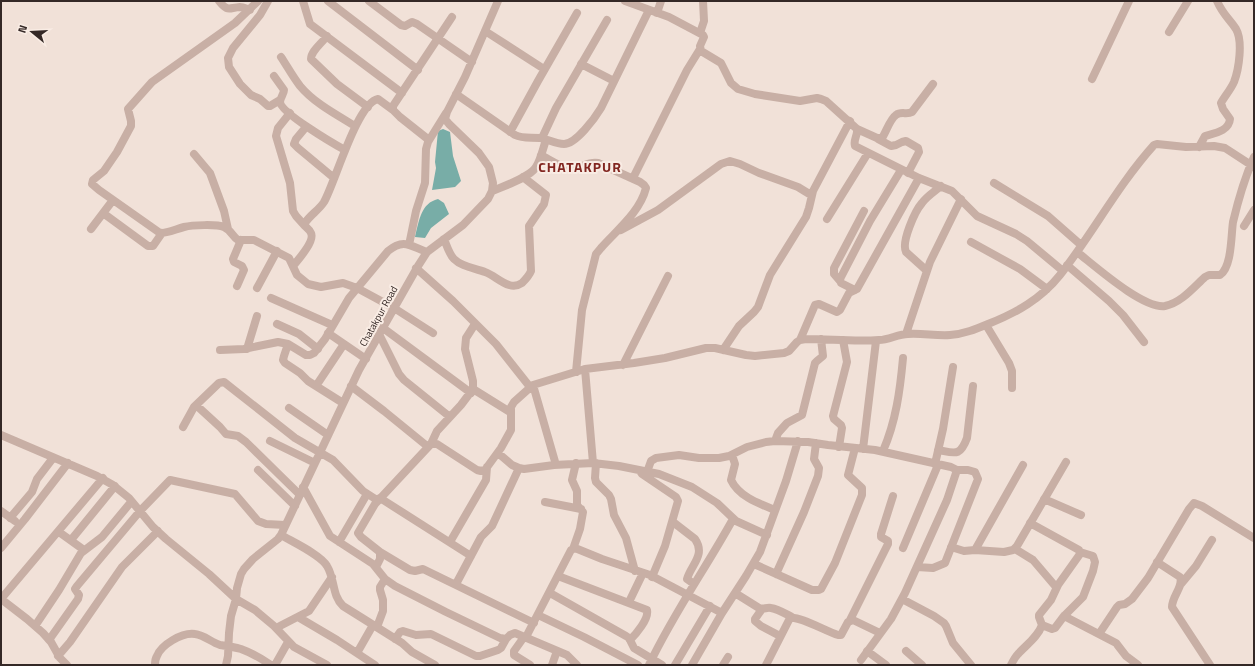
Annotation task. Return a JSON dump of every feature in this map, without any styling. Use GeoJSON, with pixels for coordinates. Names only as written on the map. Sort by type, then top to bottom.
{"type":"FeatureCollection","features":[{"type":"Feature","properties":{"kind":"street"},"geometry":{"type":"LineString","coordinates":[[219,1],[228,9],[242,7],[250,10]]}},
{"type":"Feature","properties":{"kind":"street"},"geometry":{"type":"LineString","coordinates":[[258,1],[235,23],[152,82],[128,107],[128,112],[132,121],[131,126],[117,152],[104,171],[94,178],[92,182],[94,186],[156,231],[162,233],[192,225],[220,226],[228,229],[236,238],[241,240],[252,240],[289,258],[294,266],[295,272],[299,277],[312,285],[321,287],[343,283],[357,288],[394,308],[434,333]]}},
{"type":"Feature","properties":{"kind":"street"},"geometry":{"type":"LineString","coordinates":[[268,1],[260,15],[233,48],[229,55],[228,62],[229,67],[240,84],[251,95],[260,98],[268,106],[280,100],[284,90],[274,76]]}},
{"type":"Feature","properties":{"kind":"street"},"geometry":{"type":"LineString","coordinates":[[303,1],[310,24],[402,93]]}},
{"type":"Feature","properties":{"kind":"street"},"geometry":{"type":"LineString","coordinates":[[328,1],[418,70]]}},
{"type":"Feature","properties":{"kind":"street"},"geometry":{"type":"LineString","coordinates":[[369,1],[401,25],[405,26],[412,22],[415,23],[472,62]]}},
{"type":"Feature","properties":{"kind":"street"},"geometry":{"type":"LineString","coordinates":[[490,1],[495,9]]}},
{"type":"Feature","properties":{"kind":"street"},"geometry":{"type":"LineString","coordinates":[[409,245],[416,211],[425,184],[426,153],[429,140],[447,112],[472,62],[498,1]]}},
{"type":"Feature","properties":{"kind":"street"},"geometry":{"type":"LineString","coordinates":[[625,1],[673,19],[700,33],[704,37],[700,49],[687,70],[632,178]]}},
{"type":"Feature","properties":{"kind":"street"},"geometry":{"type":"LineString","coordinates":[[456,94],[520,138],[544,139],[567,144],[573,141],[596,116],[614,81],[647,8],[661,1]]}},
{"type":"Feature","properties":{"kind":"street"},"geometry":{"type":"LineString","coordinates":[[700,33],[704,21],[703,1]]}},
{"type":"Feature","properties":{"kind":"street"},"geometry":{"type":"LineString","coordinates":[[1092,79],[1129,1]]}},
{"type":"Feature","properties":{"kind":"street"},"geometry":{"type":"LineString","coordinates":[[1169,32],[1188,1]]}},
{"type":"Feature","properties":{"kind":"street"},"geometry":{"type":"LineString","coordinates":[[1199,146],[1206,136],[1224,130],[1230,123],[1230,119],[1223,110],[1221,103],[1235,80],[1240,53],[1240,44],[1236,29],[1221,11],[1217,1]]}},
{"type":"Feature","properties":{"kind":"street"},"geometry":{"type":"LineString","coordinates":[[510,132],[544,69],[577,13]]}},
{"type":"Feature","properties":{"kind":"street"},"geometry":{"type":"LineString","coordinates":[[393,110],[394,102],[418,70],[452,17]]}},
{"type":"Feature","properties":{"kind":"street"},"geometry":{"type":"LineString","coordinates":[[492,191],[523,177],[534,170],[537,166],[544,139],[556,108],[607,20]]}},
{"type":"Feature","properties":{"kind":"street"},"geometry":{"type":"LineString","coordinates":[[485,31],[544,69]]}},
{"type":"Feature","properties":{"kind":"street"},"geometry":{"type":"LineString","coordinates":[[327,36],[310,56],[311,59],[337,84],[368,107]]}},
{"type":"Feature","properties":{"kind":"street"},"geometry":{"type":"LineString","coordinates":[[700,49],[721,63],[731,83],[738,89],[755,94],[800,102],[822,98],[857,128],[891,146],[896,146],[906,141],[918,148],[919,152],[870,221],[841,276],[840,282]]}},
{"type":"Feature","properties":{"kind":"street"},"geometry":{"type":"LineString","coordinates":[[282,57],[304,90],[330,111],[355,126]]}},
{"type":"Feature","properties":{"kind":"street"},"geometry":{"type":"LineString","coordinates":[[581,64],[614,81]]}},
{"type":"Feature","properties":{"kind":"street"},"geometry":{"type":"LineString","coordinates":[[878,138],[882,138],[896,115],[900,113],[909,114],[912,112],[933,84]]}},
{"type":"Feature","properties":{"kind":"street"},"geometry":{"type":"LineString","coordinates":[[305,226],[307,219],[324,201],[355,126],[368,107],[375,100],[378,99],[393,110],[429,140]]}},
{"type":"Feature","properties":{"kind":"street"},"geometry":{"type":"LineString","coordinates":[[280,100],[280,103],[301,124],[345,150]]}},
{"type":"Feature","properties":{"kind":"street"},"geometry":{"type":"LineString","coordinates":[[447,112],[445,119],[479,153],[489,167],[493,183],[492,191]]}},
{"type":"Feature","properties":{"kind":"street"},"geometry":{"type":"LineString","coordinates":[[290,113],[279,125],[276,136],[290,183],[293,211],[311,232],[312,236],[308,247],[294,266]]}},
{"type":"Feature","properties":{"kind":"street"},"geometry":{"type":"LineString","coordinates":[[723,350],[738,326],[758,307],[770,275],[806,217],[810,208],[811,195],[850,121]]}},
{"type":"Feature","properties":{"kind":"street"},"geometry":{"type":"LineString","coordinates":[[306,127],[295,142],[295,146],[334,178]]}},
{"type":"Feature","properties":{"kind":"street"},"geometry":{"type":"LineString","coordinates":[[857,128],[858,132],[854,143],[855,146],[868,154],[919,178],[952,191],[977,216],[1016,234],[1027,241],[1109,301],[1123,315],[1144,342]]}},
{"type":"Feature","properties":{"kind":"street"},"geometry":{"type":"LineString","coordinates":[[800,340],[876,340],[888,339],[906,334],[936,336],[952,335],[964,333],[986,325],[1018,311],[1047,288],[1065,268],[1079,249],[1118,191],[1154,145],[1186,147],[1214,146],[1225,148],[1253,163],[1233,223],[1231,247],[1225,269],[1220,275],[1209,275],[1205,277],[1184,297],[1167,306],[1160,306],[1147,302],[1111,278],[1079,249],[1048,216],[994,183]]}},
{"type":"Feature","properties":{"kind":"street"},"geometry":{"type":"LineString","coordinates":[[194,154],[210,173],[224,211],[228,229]]}},
{"type":"Feature","properties":{"kind":"street"},"geometry":{"type":"LineString","coordinates":[[827,219],[868,154]]}},
{"type":"Feature","properties":{"kind":"street"},"geometry":{"type":"LineString","coordinates":[[541,155],[565,168],[571,169],[588,163],[598,163],[632,178],[644,185],[646,188],[645,194],[633,213],[596,254],[582,310],[576,372]]}},
{"type":"Feature","properties":{"kind":"street"},"geometry":{"type":"LineString","coordinates":[[614,234],[658,210],[721,164],[730,161],[798,187],[811,195]]}},
{"type":"Feature","properties":{"kind":"street"},"geometry":{"type":"LineString","coordinates":[[444,239],[453,258],[464,265],[487,272],[512,286],[525,280],[530,275],[531,271],[529,226],[544,204],[546,196],[523,177]]}},
{"type":"Feature","properties":{"kind":"street"},"geometry":{"type":"LineString","coordinates":[[351,386],[429,445],[437,444],[477,470],[485,470],[498,453],[511,430],[511,407],[514,402],[531,386],[585,369],[665,358],[706,348],[755,356],[790,351],[800,340],[815,305],[819,304],[837,312],[840,310],[849,293],[859,286],[919,178]]}},
{"type":"Feature","properties":{"kind":"street"},"geometry":{"type":"LineString","coordinates":[[926,270],[906,252],[905,242],[914,216],[920,205],[941,186]]}},
{"type":"Feature","properties":{"kind":"street","name":"Chatakpur Road"},"geometry":{"type":"LineString","coordinates":[[226,665],[229,633],[239,580],[244,568],[281,535],[351,386],[416,268],[427,252],[463,225],[488,199],[492,191]]}},
{"type":"Feature","properties":{"kind":"street"},"geometry":{"type":"LineString","coordinates":[[91,229],[113,200]]}},
{"type":"Feature","properties":{"kind":"street"},"geometry":{"type":"LineString","coordinates":[[906,334],[926,270],[942,235],[961,200]]}},
{"type":"Feature","properties":{"kind":"street"},"geometry":{"type":"LineString","coordinates":[[1244,226],[1254,210]]}},
{"type":"Feature","properties":{"kind":"street"},"geometry":{"type":"LineString","coordinates":[[855,290],[840,282],[834,274],[834,268],[864,211]]}},
{"type":"Feature","properties":{"kind":"street"},"geometry":{"type":"LineString","coordinates":[[103,213],[148,246],[153,246],[162,233]]}},
{"type":"Feature","properties":{"kind":"street"},"geometry":{"type":"LineString","coordinates":[[237,286],[244,270],[242,266],[234,262],[233,259],[241,240]]}},
{"type":"Feature","properties":{"kind":"street"},"geometry":{"type":"LineString","coordinates":[[971,242],[1020,269],[1047,288]]}},
{"type":"Feature","properties":{"kind":"street"},"geometry":{"type":"LineString","coordinates":[[220,350],[247,349],[278,342],[288,344],[306,355],[310,355],[318,349],[349,298],[388,251],[399,244],[404,243],[427,252]]}},
{"type":"Feature","properties":{"kind":"street"},"geometry":{"type":"LineString","coordinates":[[256,288],[277,251]]}},
{"type":"Feature","properties":{"kind":"street"},"geometry":{"type":"LineString","coordinates":[[416,268],[496,344],[531,386],[556,464]]}},
{"type":"Feature","properties":{"kind":"street"},"geometry":{"type":"LineString","coordinates":[[622,364],[668,276]]}},
{"type":"Feature","properties":{"kind":"street"},"geometry":{"type":"LineString","coordinates":[[271,298],[332,324]]}},
{"type":"Feature","properties":{"kind":"street"},"geometry":{"type":"LineString","coordinates":[[247,349],[258,316]]}},
{"type":"Feature","properties":{"kind":"street"},"geometry":{"type":"LineString","coordinates":[[276,324],[299,334],[318,349]]}},
{"type":"Feature","properties":{"kind":"street"},"geometry":{"type":"LineString","coordinates":[[475,324],[466,338],[464,349],[473,381],[472,391],[437,431],[429,445],[378,499],[370,510],[358,533],[380,552],[410,570],[415,571],[423,569],[534,623]]}},
{"type":"Feature","properties":{"kind":"street"},"geometry":{"type":"LineString","coordinates":[[986,325],[1009,363],[1012,371],[1012,388]]}},
{"type":"Feature","properties":{"kind":"street"},"geometry":{"type":"LineString","coordinates":[[381,331],[472,391],[510,412]]}},
{"type":"Feature","properties":{"kind":"street"},"geometry":{"type":"LineString","coordinates":[[381,331],[399,374],[404,380],[450,417]]}},
{"type":"Feature","properties":{"kind":"street"},"geometry":{"type":"LineString","coordinates":[[328,333],[366,359]]}},
{"type":"Feature","properties":{"kind":"street"},"geometry":{"type":"LineString","coordinates":[[775,441],[780,430],[787,423],[802,415],[815,363],[823,356],[821,339]]}},
{"type":"Feature","properties":{"kind":"street"},"geometry":{"type":"LineString","coordinates":[[839,447],[842,428],[833,416],[847,362],[843,340]]}},
{"type":"Feature","properties":{"kind":"street"},"geometry":{"type":"LineString","coordinates":[[754,564],[812,590],[819,590],[823,586],[835,563],[862,495],[862,488],[848,475],[859,449],[876,340]]}},
{"type":"Feature","properties":{"kind":"street"},"geometry":{"type":"LineString","coordinates":[[288,344],[283,360],[285,363],[300,373],[308,381],[343,403]]}},
{"type":"Feature","properties":{"kind":"street"},"geometry":{"type":"LineString","coordinates":[[316,386],[344,344]]}},
{"type":"Feature","properties":{"kind":"street"},"geometry":{"type":"LineString","coordinates":[[883,451],[897,409],[903,358]]}},
{"type":"Feature","properties":{"kind":"street"},"geometry":{"type":"LineString","coordinates":[[903,548],[936,465],[953,367]]}},
{"type":"Feature","properties":{"kind":"street"},"geometry":{"type":"LineString","coordinates":[[585,369],[596,482],[612,500],[614,515],[626,538],[639,572],[629,602]]}},
{"type":"Feature","properties":{"kind":"street"},"geometry":{"type":"LineString","coordinates":[[184,427],[190,412],[196,405],[219,383],[224,382],[295,438],[335,461],[367,494],[378,499],[471,556]]}},
{"type":"Feature","properties":{"kind":"street"},"geometry":{"type":"LineString","coordinates":[[938,450],[956,453],[962,450],[967,438],[973,386]]}},
{"type":"Feature","properties":{"kind":"street"},"geometry":{"type":"LineString","coordinates":[[196,405],[220,426],[226,434],[238,436],[302,491],[330,536],[376,567],[385,579],[395,586],[446,612],[500,638],[506,639]]}},
{"type":"Feature","properties":{"kind":"street"},"geometry":{"type":"LineString","coordinates":[[289,408],[328,435]]}},
{"type":"Feature","properties":{"kind":"street"},"geometry":{"type":"LineString","coordinates":[[2,438],[68,463],[102,478],[115,486],[132,502],[158,531],[236,599],[255,610],[276,628],[288,642],[327,665]]}},
{"type":"Feature","properties":{"kind":"street"},"geometry":{"type":"LineString","coordinates":[[270,441],[314,463]]}},
{"type":"Feature","properties":{"kind":"street"},"geometry":{"type":"LineString","coordinates":[[692,665],[722,613],[754,564],[776,510],[798,441]]}},
{"type":"Feature","properties":{"kind":"street"},"geometry":{"type":"LineString","coordinates":[[643,471],[651,461],[656,458],[679,456],[719,458],[747,447],[766,442],[798,441],[883,451],[936,465],[951,467],[957,470],[976,472],[978,480],[945,562],[933,568],[917,567]]}},
{"type":"Feature","properties":{"kind":"street"},"geometry":{"type":"LineString","coordinates":[[776,574],[804,512],[818,476],[819,468],[814,459],[816,443]]}},
{"type":"Feature","properties":{"kind":"street"},"geometry":{"type":"LineString","coordinates":[[498,453],[507,462],[524,469],[556,464],[595,463],[659,474],[692,487],[717,503],[733,519],[767,535]]}},
{"type":"Feature","properties":{"kind":"street"},"geometry":{"type":"LineString","coordinates":[[732,454],[735,464],[731,480],[736,488],[758,503],[776,510]]}},
{"type":"Feature","properties":{"kind":"street"},"geometry":{"type":"LineString","coordinates":[[10,518],[32,492],[37,479],[53,458]]}},
{"type":"Feature","properties":{"kind":"street"},"geometry":{"type":"LineString","coordinates":[[951,547],[964,551],[975,550],[1004,552],[1013,550],[1066,462]]}},
{"type":"Feature","properties":{"kind":"street"},"geometry":{"type":"LineString","coordinates":[[1,548],[68,463]]}},
{"type":"Feature","properties":{"kind":"street"},"geometry":{"type":"LineString","coordinates":[[530,665],[514,655],[514,651],[534,623],[573,549],[583,516],[583,512],[577,505],[578,491],[572,480],[576,463]]}},
{"type":"Feature","properties":{"kind":"street"},"geometry":{"type":"LineString","coordinates":[[975,550],[1023,465]]}},
{"type":"Feature","properties":{"kind":"street"},"geometry":{"type":"LineString","coordinates":[[450,542],[486,480],[487,467]]}},
{"type":"Feature","properties":{"kind":"street"},"geometry":{"type":"LineString","coordinates":[[456,584],[484,534],[492,526],[519,468]]}},
{"type":"Feature","properties":{"kind":"street"},"geometry":{"type":"LineString","coordinates":[[258,470],[295,506]]}},
{"type":"Feature","properties":{"kind":"street"},"geometry":{"type":"LineString","coordinates":[[861,660],[891,619],[902,599],[948,500],[957,470]]}},
{"type":"Feature","properties":{"kind":"street"},"geometry":{"type":"LineString","coordinates":[[643,471],[642,474],[676,497],[678,501],[665,546],[652,577]]}},
{"type":"Feature","properties":{"kind":"street"},"geometry":{"type":"LineString","coordinates":[[67,665],[58,656],[49,640],[35,626],[1,599],[59,532],[102,478]]}},
{"type":"Feature","properties":{"kind":"street"},"geometry":{"type":"LineString","coordinates":[[49,640],[78,599],[79,595],[75,590],[77,586],[140,511],[170,480],[235,494],[258,521],[266,524],[286,525]]}},
{"type":"Feature","properties":{"kind":"street"},"geometry":{"type":"LineString","coordinates":[[71,540],[115,486]]}},
{"type":"Feature","properties":{"kind":"street"},"geometry":{"type":"LineString","coordinates":[[339,542],[367,494]]}},
{"type":"Feature","properties":{"kind":"street"},"geometry":{"type":"LineString","coordinates":[[780,636],[761,626],[755,621],[762,610],[770,608],[841,635],[888,544],[888,541],[881,537],[881,534],[893,496]]}},
{"type":"Feature","properties":{"kind":"street"},"geometry":{"type":"LineString","coordinates":[[1044,499],[1081,515]]}},
{"type":"Feature","properties":{"kind":"street"},"geometry":{"type":"LineString","coordinates":[[35,626],[84,550],[102,537],[132,502]]}},
{"type":"Feature","properties":{"kind":"street"},"geometry":{"type":"LineString","coordinates":[[545,502],[581,509]]}},
{"type":"Feature","properties":{"kind":"street"},"geometry":{"type":"LineString","coordinates":[[1099,634],[1117,607],[1132,599],[1148,578],[1194,503],[1202,506],[1254,538]]}},
{"type":"Feature","properties":{"kind":"street"},"geometry":{"type":"LineString","coordinates":[[1,511],[20,525]]}},
{"type":"Feature","properties":{"kind":"street"},"geometry":{"type":"LineString","coordinates":[[650,662],[694,584],[720,544],[733,519]]}},
{"type":"Feature","properties":{"kind":"street"},"geometry":{"type":"LineString","coordinates":[[673,522],[697,543],[698,557],[687,579],[694,584]]}},
{"type":"Feature","properties":{"kind":"street"},"geometry":{"type":"LineString","coordinates":[[1030,524],[1079,550],[1080,552],[1094,556],[1095,562],[1086,592],[1082,597],[1055,628],[1052,629],[1042,625],[1039,615],[1051,600],[1056,587],[1078,558],[1080,552]]}},
{"type":"Feature","properties":{"kind":"street"},"geometry":{"type":"LineString","coordinates":[[58,656],[70,642],[122,567],[158,531]]}},
{"type":"Feature","properties":{"kind":"street"},"geometry":{"type":"LineString","coordinates":[[59,532],[84,550]]}},
{"type":"Feature","properties":{"kind":"street"},"geometry":{"type":"LineString","coordinates":[[281,535],[323,561],[332,577],[340,604],[396,639],[412,652],[435,665]]}},
{"type":"Feature","properties":{"kind":"street"},"geometry":{"type":"LineString","coordinates":[[1210,665],[1172,607],[1173,598],[1181,584],[1196,566],[1212,540]]}},
{"type":"Feature","properties":{"kind":"street"},"geometry":{"type":"LineString","coordinates":[[573,549],[652,577],[722,613]]}},
{"type":"Feature","properties":{"kind":"street"},"geometry":{"type":"LineString","coordinates":[[1014,549],[1033,560],[1056,587]]}},
{"type":"Feature","properties":{"kind":"street"},"geometry":{"type":"LineString","coordinates":[[376,567],[380,559],[380,552]]}},
{"type":"Feature","properties":{"kind":"street"},"geometry":{"type":"LineString","coordinates":[[1157,562],[1177,574],[1181,580],[1181,584]]}},
{"type":"Feature","properties":{"kind":"street"},"geometry":{"type":"LineString","coordinates":[[558,576],[645,609],[648,612],[638,632],[630,640]]}},
{"type":"Feature","properties":{"kind":"street"},"geometry":{"type":"LineString","coordinates":[[276,628],[309,611],[332,577]]}},
{"type":"Feature","properties":{"kind":"street"},"geometry":{"type":"LineString","coordinates":[[357,653],[383,611],[380,587],[385,579]]}},
{"type":"Feature","properties":{"kind":"street"},"geometry":{"type":"LineString","coordinates":[[550,593],[626,636],[634,648],[650,662],[662,665]]}},
{"type":"Feature","properties":{"kind":"street"},"geometry":{"type":"LineString","coordinates":[[735,594],[762,610]]}},
{"type":"Feature","properties":{"kind":"street"},"geometry":{"type":"LineString","coordinates":[[902,599],[944,623],[953,643],[972,665]]}},
{"type":"Feature","properties":{"kind":"street"},"geometry":{"type":"LineString","coordinates":[[675,665],[710,606]]}},
{"type":"Feature","properties":{"kind":"street"},"geometry":{"type":"LineString","coordinates":[[538,615],[638,665]]}},
{"type":"Feature","properties":{"kind":"street"},"geometry":{"type":"LineString","coordinates":[[1064,616],[1116,642],[1126,656],[1138,665]]}},
{"type":"Feature","properties":{"kind":"street"},"geometry":{"type":"LineString","coordinates":[[298,617],[375,665]]}},
{"type":"Feature","properties":{"kind":"street"},"geometry":{"type":"LineString","coordinates":[[766,665],[788,620],[792,617]]}},
{"type":"Feature","properties":{"kind":"street"},"geometry":{"type":"LineString","coordinates":[[850,620],[856,621],[880,633]]}},
{"type":"Feature","properties":{"kind":"street"},"geometry":{"type":"LineString","coordinates":[[1011,665],[1017,656],[1034,638],[1042,625]]}},
{"type":"Feature","properties":{"kind":"street"},"geometry":{"type":"LineString","coordinates":[[396,639],[400,632],[404,631],[416,634],[427,634],[472,654],[480,656],[501,648],[506,639],[513,633],[567,655],[577,665]]}},
{"type":"Feature","properties":{"kind":"street"},"geometry":{"type":"LineString","coordinates":[[155,665],[156,656],[172,640],[181,635],[194,634],[219,644],[246,651],[271,665]]}},
{"type":"Feature","properties":{"kind":"street"},"geometry":{"type":"LineString","coordinates":[[275,665],[288,642]]}},
{"type":"Feature","properties":{"kind":"street"},"geometry":{"type":"LineString","coordinates":[[552,665],[557,651]]}},
{"type":"Feature","properties":{"kind":"street"},"geometry":{"type":"LineString","coordinates":[[868,651],[886,665]]}},
{"type":"Feature","properties":{"kind":"street"},"geometry":{"type":"LineString","coordinates":[[906,651],[922,665]]}},
{"type":"Feature","properties":{"kind":"street"},"geometry":{"type":"LineString","coordinates":[[723,665],[728,657]]}},
{"type":"Feature","properties":{"kind":"water"},"geometry":{"type":"Polygon","coordinates":[[[443,129],[450,132],[453,156],[461,181],[455,187],[432,190],[436,168],[435,162],[438,131],[443,129]]]}},
{"type":"Feature","properties":{"kind":"water"},"geometry":{"type":"Polygon","coordinates":[[[438,199],[444,203],[449,214],[431,228],[425,238],[415,237],[424,209],[432,201],[438,199]]]}},
{"type":"Feature","properties":{"kind":"district","name":"CHATAKPUR"},"geometry":{"type":"Point","coordinates":[580,167]}}]}
